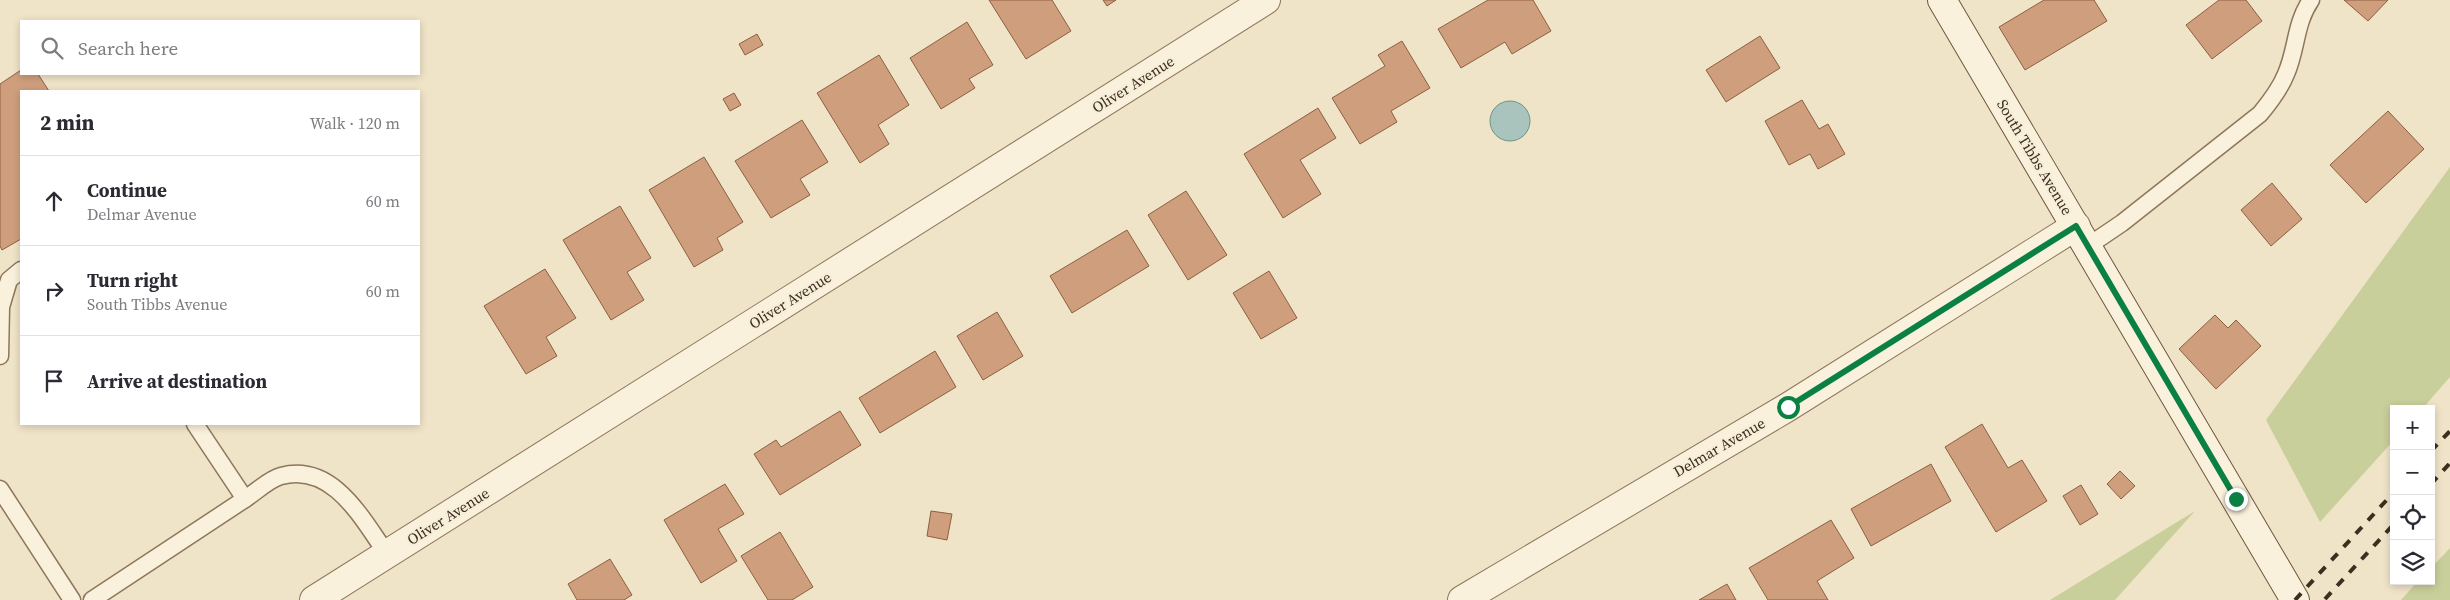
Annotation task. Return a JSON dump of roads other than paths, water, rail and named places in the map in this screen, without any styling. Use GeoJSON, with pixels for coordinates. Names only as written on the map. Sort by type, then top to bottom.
{"type":"FeatureCollection","features":[{"type":"Feature","properties":{"kind":"street","name":"Oliver Avenue"},"geometry":{"type":"LineString","coordinates":[[314,600],[1266,0]]}},
{"type":"Feature","properties":{"kind":"street","name":"South Tibbs Avenue"},"geometry":{"type":"LineString","coordinates":[[1942,0],[2295,600]]}},
{"type":"Feature","properties":{"kind":"street","name":"Delmar Avenue"},"geometry":{"type":"LineString","coordinates":[[1462,600],[2082,236]]}},
{"type":"Feature","properties":{"kind":"lane"},"geometry":{"type":"LineString","coordinates":[[2082,236],[2122,223],[2260,114],[2287,74],[2298,24],[2311,0]]}},
{"type":"Feature","properties":{"kind":"lane"},"geometry":{"type":"LineString","coordinates":[[0,356],[1,307],[9,280],[20,271]]}},
{"type":"Feature","properties":{"kind":"lane"},"geometry":{"type":"LineString","coordinates":[[196,425],[245,499]]}},
{"type":"Feature","properties":{"kind":"lane"},"geometry":{"type":"LineString","coordinates":[[92,600],[280,476],[311,474],[336,487],[362,518],[387,554]]}},
{"type":"Feature","properties":{"kind":"lane"},"geometry":{"type":"LineString","coordinates":[[0,489],[72,600]]}},
{"type":"Feature","properties":{"kind":"water"},"geometry":{"type":"Polygon","coordinates":[[[1514,101],[1521,104],[1527,110],[1530,121],[1529,129],[1521,138],[1514,141],[1506,141],[1499,138],[1491,129],[1490,117],[1493,110],[1502,102],[1514,101]]]}},
{"type":"Feature","properties":{"kind":"railway"},"geometry":{"type":"LineString","coordinates":[[2432,450],[2450,431]]}},
{"type":"Feature","properties":{"kind":"railway"},"geometry":{"type":"LineString","coordinates":[[2435,480],[2450,463]]}},
{"type":"Feature","properties":{"kind":"railway"},"geometry":{"type":"LineString","coordinates":[[2295,600],[2391,495]]}},
{"type":"Feature","properties":{"kind":"railway"},"geometry":{"type":"LineString","coordinates":[[2325,599],[2390,528]]}}]}
